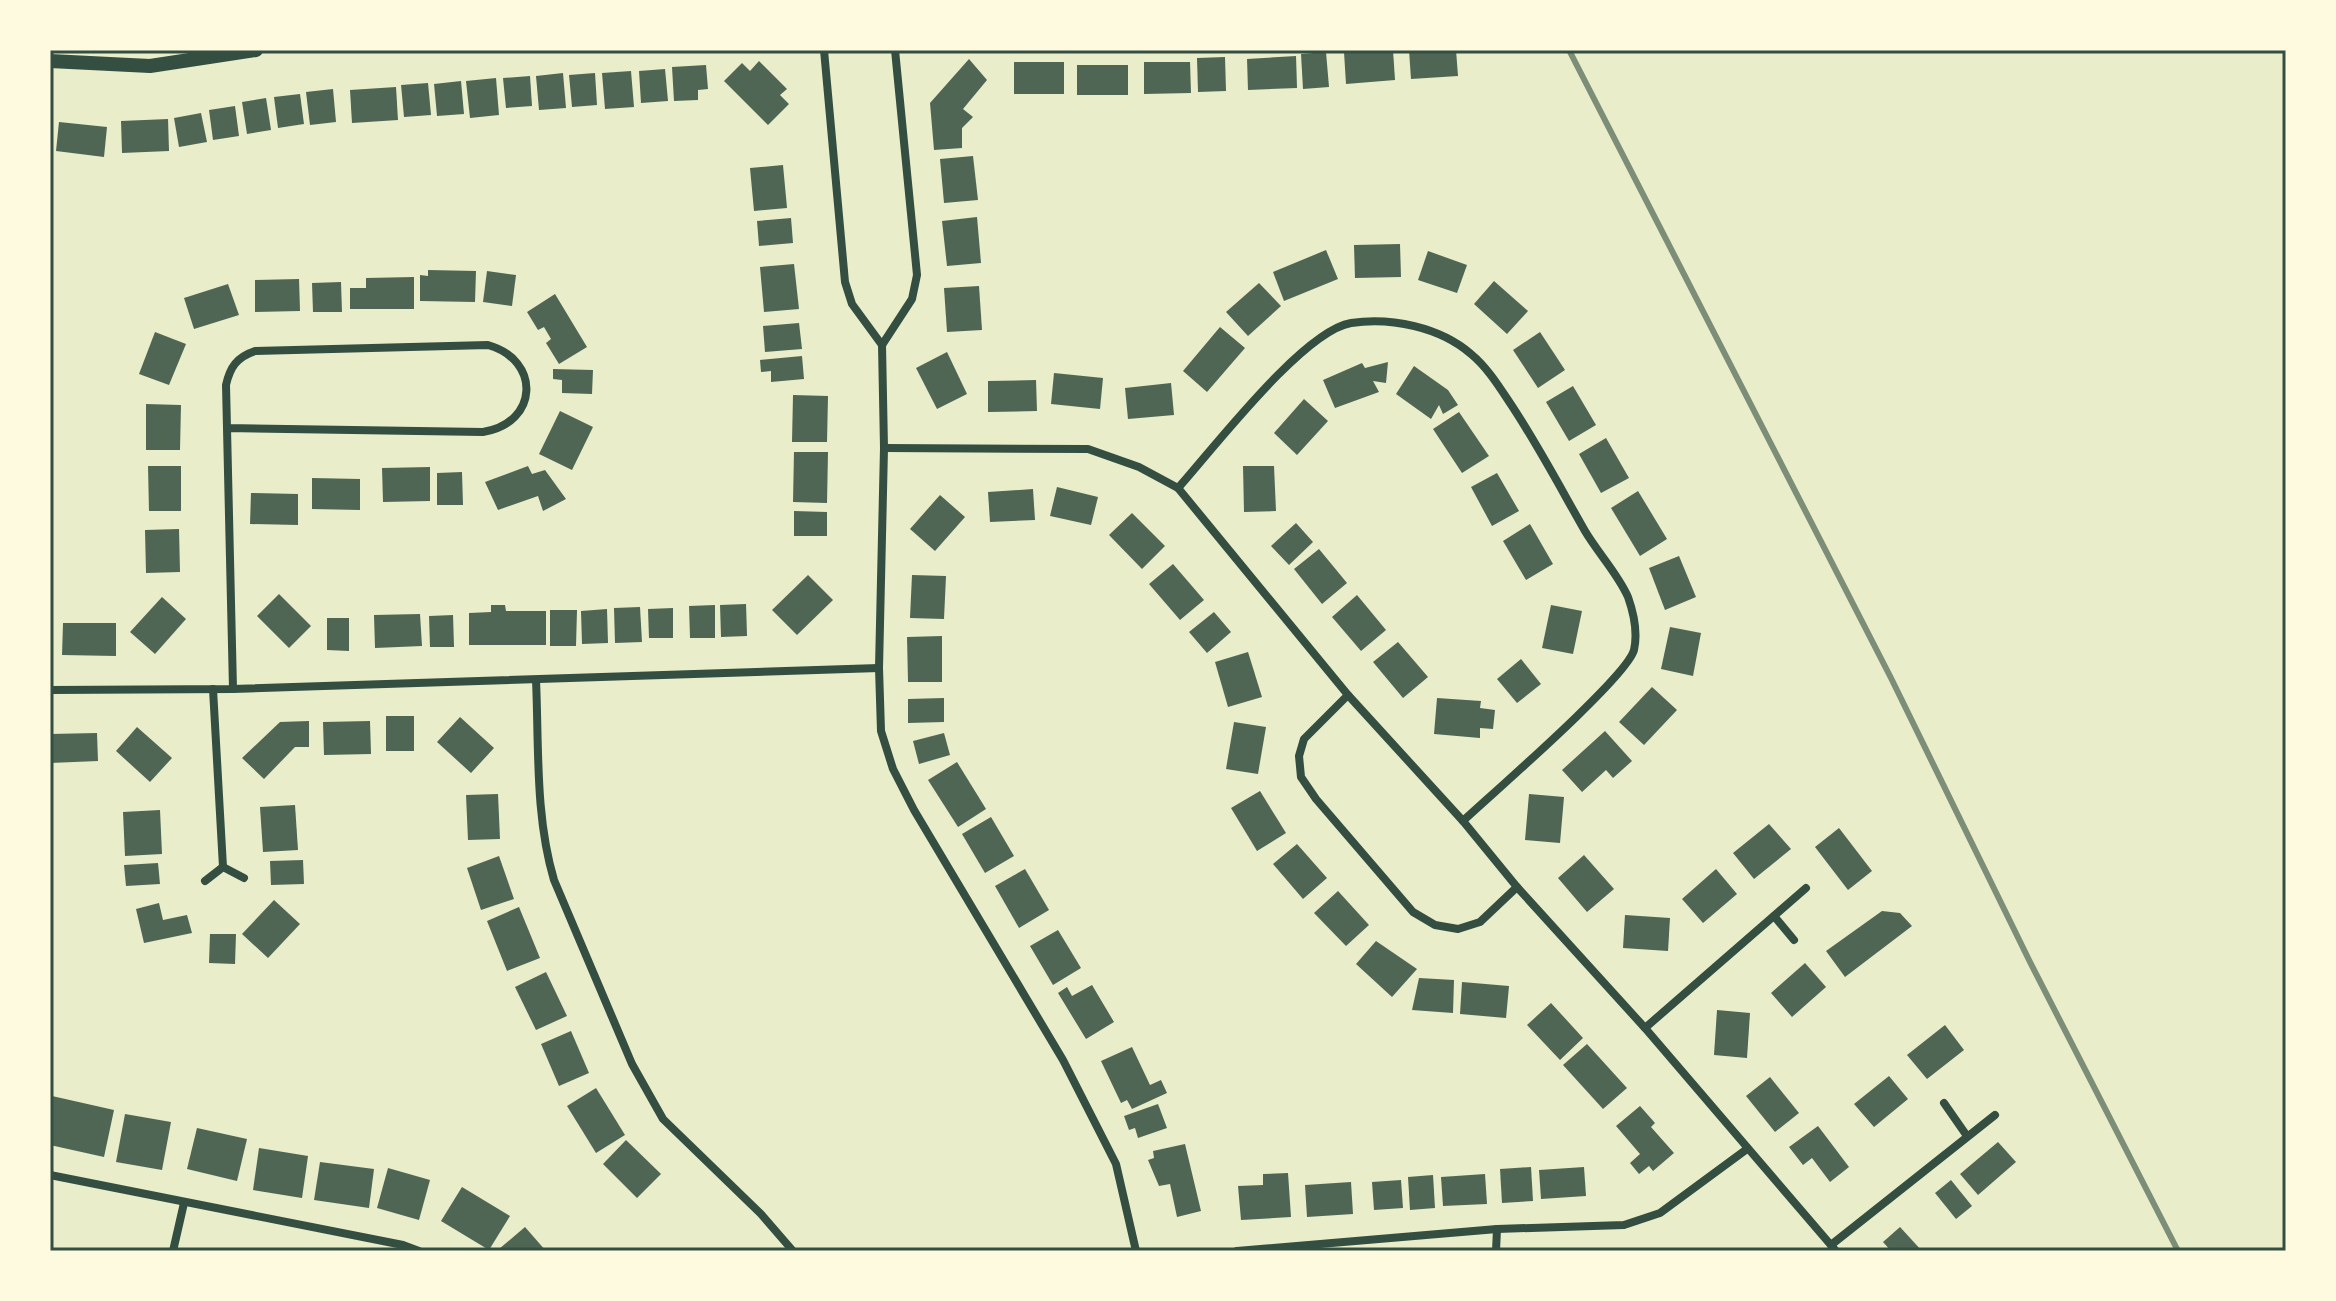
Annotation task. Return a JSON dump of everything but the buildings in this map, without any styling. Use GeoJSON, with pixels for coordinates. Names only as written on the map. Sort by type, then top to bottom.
{"type":"FeatureCollection","features":[{"type":"Feature","properties":{"kind":"street"},"geometry":{"type":"LineString","coordinates":[[50,61],[150,66],[256,50]]}},
{"type":"Feature","properties":{"kind":"street"},"geometry":{"type":"LineString","coordinates":[[824,50],[845,282],[852,304],[882,345]]}},
{"type":"Feature","properties":{"kind":"street"},"geometry":{"type":"LineString","coordinates":[[895,50],[917,275],[912,299],[882,345],[881,731],[893,769],[914,810],[1063,1060],[1116,1164],[1136,1251]]}},
{"type":"Feature","properties":{"kind":"street"},"geometry":{"type":"LineString","coordinates":[[1178,488],[1270,384],[1312,343],[1348,323],[1393,321],[1421,327],[1470,353],[1494,379],[1541,450],[1586,534],[1626,594],[1636,622],[1634,653],[1610,684],[1463,821]]}},
{"type":"Feature","properties":{"kind":"street"},"geometry":{"type":"LineString","coordinates":[[227,428],[499,430],[522,410],[526,384],[515,360],[488,345],[255,351],[243,355],[228,374],[226,385],[233,689]]}},
{"type":"Feature","properties":{"kind":"street"},"geometry":{"type":"LineString","coordinates":[[884,448],[1088,449],[1139,467],[1178,488],[1348,695],[1645,1028],[1834,1248],[1995,1115]]}},
{"type":"Feature","properties":{"kind":"street"},"geometry":{"type":"LineString","coordinates":[[50,690],[233,689],[879,668]]}},
{"type":"Feature","properties":{"kind":"street"},"geometry":{"type":"LineString","coordinates":[[536,680],[546,851],[554,880],[632,1064],[663,1119],[761,1214],[793,1251]]}},
{"type":"Feature","properties":{"kind":"street"},"geometry":{"type":"LineString","coordinates":[[213,689],[223,867]]}},
{"type":"Feature","properties":{"kind":"street"},"geometry":{"type":"LineString","coordinates":[[1348,695],[1304,739],[1299,756],[1301,777],[1316,799],[1413,912],[1435,925],[1458,929],[1480,922],[1517,887]]}},
{"type":"Feature","properties":{"kind":"street"},"geometry":{"type":"LineString","coordinates":[[223,867],[244,878]]}},
{"type":"Feature","properties":{"kind":"street"},"geometry":{"type":"LineString","coordinates":[[205,881],[223,867]]}},
{"type":"Feature","properties":{"kind":"street"},"geometry":{"type":"LineString","coordinates":[[1645,1028],[1806,888]]}},
{"type":"Feature","properties":{"kind":"street"},"geometry":{"type":"LineString","coordinates":[[1774,916],[1794,940]]}},
{"type":"Feature","properties":{"kind":"street"},"geometry":{"type":"LineString","coordinates":[[1944,1103],[1967,1136]]}},
{"type":"Feature","properties":{"kind":"street"},"geometry":{"type":"LineString","coordinates":[[1237,1251],[1497,1229],[1624,1225],[1660,1213],[1747,1149]]}},
{"type":"Feature","properties":{"kind":"street"},"geometry":{"type":"LineString","coordinates":[[50,1175],[403,1245],[419,1251]]}},
{"type":"Feature","properties":{"kind":"street"},"geometry":{"type":"LineString","coordinates":[[173,1251],[184,1203]]}},
{"type":"Feature","properties":{"kind":"street"},"geometry":{"type":"LineString","coordinates":[[1496,1251],[1497,1229]]}},
{"type":"Feature","properties":{"kind":"railway"},"geometry":{"type":"LineString","coordinates":[[1569,50],[1891,678],[2030,962],[2178,1251]]}}]}
